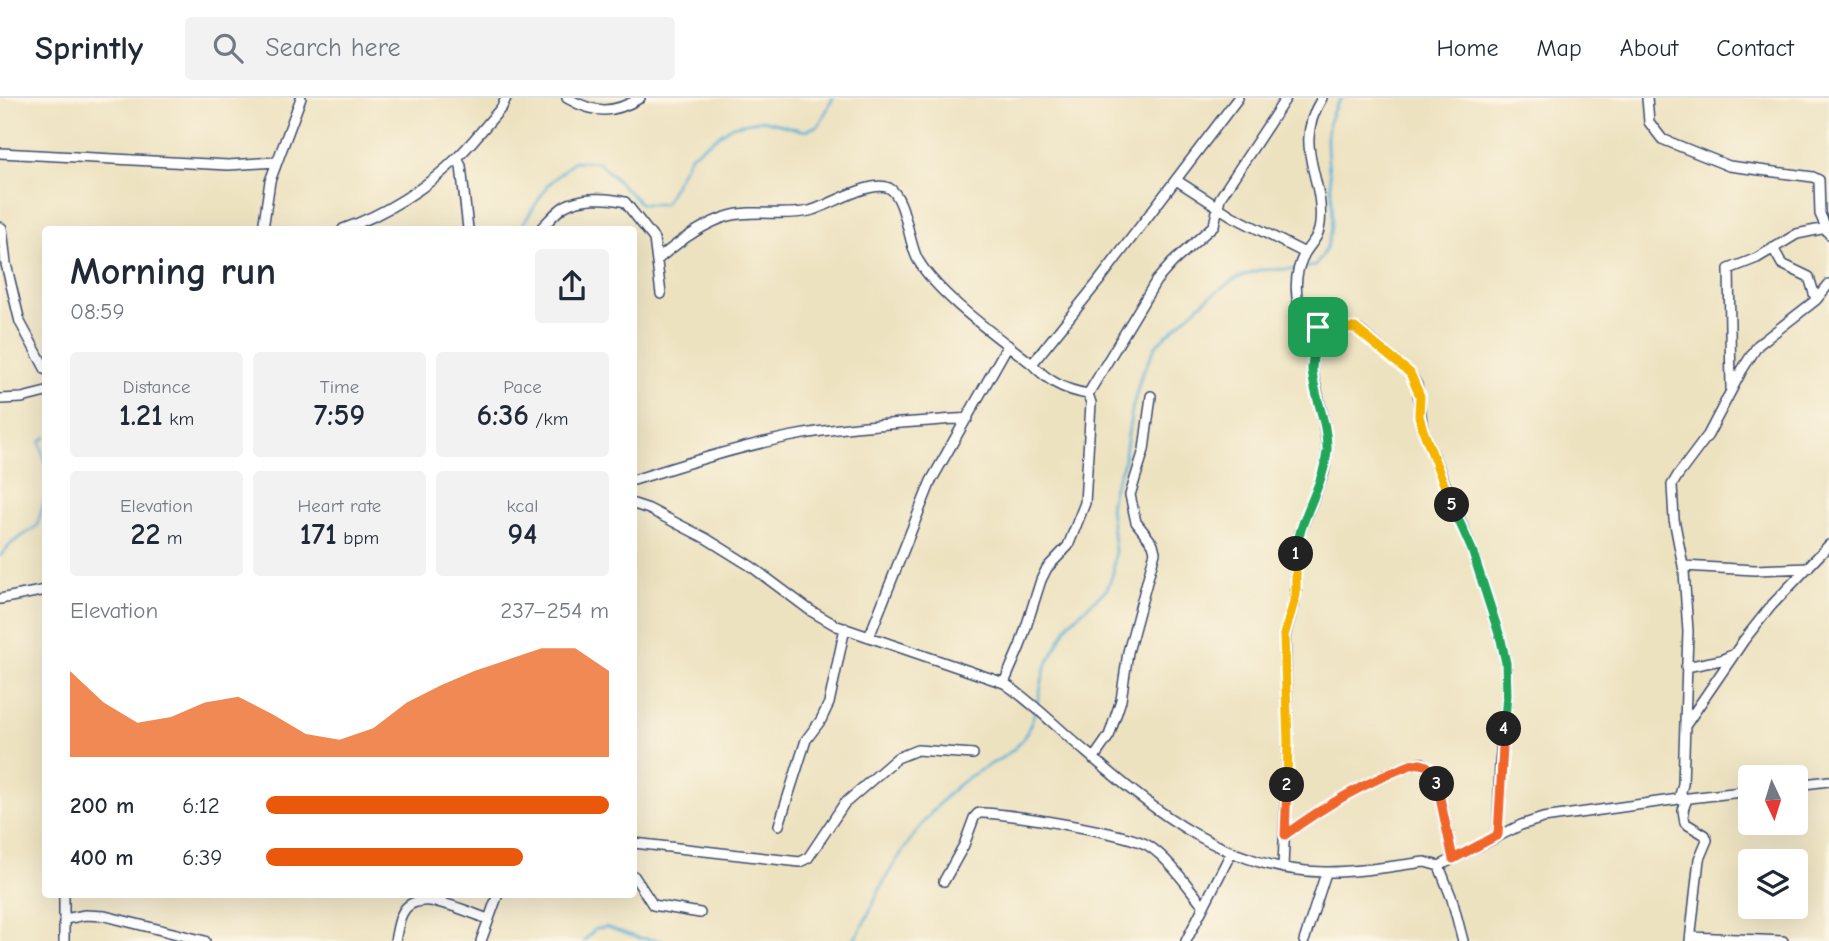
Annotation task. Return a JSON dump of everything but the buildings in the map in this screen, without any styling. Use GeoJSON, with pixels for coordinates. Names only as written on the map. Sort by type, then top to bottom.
{"type":"FeatureCollection","features":[{"type":"Feature","properties":{"kind":"street"},"geometry":{"type":"LineString","coordinates":[[263,226],[270,181],[301,98]]}},
{"type":"Feature","properties":{"kind":"street"},"geometry":{"type":"LineString","coordinates":[[351,226],[370,219],[402,200],[457,158],[502,107],[506,98]]}},
{"type":"Feature","properties":{"kind":"street"},"geometry":{"type":"LineString","coordinates":[[567,98],[590,109],[603,111],[626,107],[640,98]]}},
{"type":"Feature","properties":{"kind":"street"},"geometry":{"type":"LineString","coordinates":[[1032,364],[1238,98]]}},
{"type":"Feature","properties":{"kind":"street"},"geometry":{"type":"LineString","coordinates":[[1004,683],[1020,646],[1046,568],[1068,545],[1084,503],[1091,403],[1088,394],[1156,281],[1172,262],[1214,225],[1216,206],[1258,137],[1286,98]]}},
{"type":"Feature","properties":{"kind":"street"},"geometry":{"type":"LineString","coordinates":[[1322,98],[1311,120],[1308,153],[1318,195],[1320,228],[1315,241],[1305,253],[1299,271],[1297,299],[1308,320],[1318,327],[1350,327],[1359,330],[1410,373],[1417,385],[1423,430],[1472,550],[1506,663],[1507,695],[1500,762],[1498,835]]}},
{"type":"Feature","properties":{"kind":"street"},"geometry":{"type":"LineString","coordinates":[[1647,98],[1652,128],[1668,142],[1729,166],[1824,179],[1820,214],[1827,231],[1797,233],[1757,258],[1728,271],[1731,391]]}},
{"type":"Feature","properties":{"kind":"street"},"geometry":{"type":"LineString","coordinates":[[0,153],[228,165],[276,162]]}},
{"type":"Feature","properties":{"kind":"street"},"geometry":{"type":"LineString","coordinates":[[457,158],[461,166],[468,226]]}},
{"type":"Feature","properties":{"kind":"street"},"geometry":{"type":"LineString","coordinates":[[1176,180],[1259,231],[1305,253]]}},
{"type":"Feature","properties":{"kind":"street"},"geometry":{"type":"LineString","coordinates":[[657,260],[700,230],[732,215],[809,211],[864,190],[884,186],[891,189],[898,198],[912,247],[940,288],[1053,382],[1068,390],[1088,394]]}},
{"type":"Feature","properties":{"kind":"street"},"geometry":{"type":"LineString","coordinates":[[543,226],[559,210],[570,204],[598,199],[625,202],[654,239],[661,294]]}},
{"type":"Feature","properties":{"kind":"street"},"geometry":{"type":"LineString","coordinates":[[0,227],[20,322],[42,363]]}},
{"type":"Feature","properties":{"kind":"street"},"geometry":{"type":"LineString","coordinates":[[1773,248],[1782,264],[1809,277],[1816,300]]}},
{"type":"Feature","properties":{"kind":"street"},"geometry":{"type":"LineString","coordinates":[[1783,941],[1691,939],[1699,859],[1707,840],[1705,835],[1686,825],[1683,816],[1688,632],[1683,566],[1674,519],[1672,485],[1708,435],[1758,345],[1816,300],[1829,284]]}},
{"type":"Feature","properties":{"kind":"street"},"geometry":{"type":"LineString","coordinates":[[1283,868],[1288,741],[1284,636],[1296,595],[1299,535],[1324,472],[1327,448],[1312,370],[1318,327]]}},
{"type":"Feature","properties":{"kind":"street"},"geometry":{"type":"LineString","coordinates":[[869,637],[931,481],[1008,345]]}},
{"type":"Feature","properties":{"kind":"street"},"geometry":{"type":"LineString","coordinates":[[0,399],[22,398],[42,393]]}},
{"type":"Feature","properties":{"kind":"street"},"geometry":{"type":"LineString","coordinates":[[1093,759],[1109,736],[1121,700],[1129,652],[1155,552],[1153,544],[1136,522],[1130,495],[1144,450],[1152,396]]}},
{"type":"Feature","properties":{"kind":"street"},"geometry":{"type":"LineString","coordinates":[[637,480],[700,459],[787,438],[826,431],[968,418]]}},
{"type":"Feature","properties":{"kind":"street"},"geometry":{"type":"LineString","coordinates":[[637,505],[707,539],[752,567],[811,611],[845,628],[1004,683],[1051,719],[1093,759],[1183,829],[1231,853],[1283,868],[1326,873],[1425,862],[1439,866],[1498,835],[1543,818],[1738,792]]}},
{"type":"Feature","properties":{"kind":"street"},"geometry":{"type":"LineString","coordinates":[[1684,727],[1771,606],[1829,545]]}},
{"type":"Feature","properties":{"kind":"street"},"geometry":{"type":"LineString","coordinates":[[1683,566],[1755,570],[1808,568]]}},
{"type":"Feature","properties":{"kind":"street"},"geometry":{"type":"LineString","coordinates":[[0,599],[42,591]]}},
{"type":"Feature","properties":{"kind":"street"},"geometry":{"type":"LineString","coordinates":[[779,825],[806,740],[821,720],[829,703],[845,628]]}},
{"type":"Feature","properties":{"kind":"street"},"geometry":{"type":"LineString","coordinates":[[1686,667],[1721,660],[1734,654]]}},
{"type":"Feature","properties":{"kind":"street"},"geometry":{"type":"LineString","coordinates":[[637,843],[800,862],[808,858],[845,803],[897,758],[917,750],[974,754]]}},
{"type":"Feature","properties":{"kind":"street"},"geometry":{"type":"LineString","coordinates":[[1285,835],[1318,810],[1357,788],[1422,762],[1436,779],[1453,859]]}},
{"type":"Feature","properties":{"kind":"street"},"geometry":{"type":"LineString","coordinates":[[1808,784],[1829,781]]}},
{"type":"Feature","properties":{"kind":"street"},"geometry":{"type":"LineString","coordinates":[[1668,800],[1683,816]]}},
{"type":"Feature","properties":{"kind":"street"},"geometry":{"type":"LineString","coordinates":[[944,881],[964,845],[974,817],[982,813],[1100,832],[1146,844],[1160,855],[1204,906]]}},
{"type":"Feature","properties":{"kind":"street"},"geometry":{"type":"LineString","coordinates":[[1186,941],[1231,853]]}},
{"type":"Feature","properties":{"kind":"street"},"geometry":{"type":"LineString","coordinates":[[1439,866],[1448,886],[1463,941]]}},
{"type":"Feature","properties":{"kind":"street"},"geometry":{"type":"LineString","coordinates":[[1304,941],[1326,873]]}},
{"type":"Feature","properties":{"kind":"street"},"geometry":{"type":"LineString","coordinates":[[637,881],[653,905],[700,913]]}},
{"type":"Feature","properties":{"kind":"street"},"geometry":{"type":"LineString","coordinates":[[64,898],[64,941]]}},
{"type":"Feature","properties":{"kind":"street"},"geometry":{"type":"LineString","coordinates":[[481,941],[496,898]]}},
{"type":"Feature","properties":{"kind":"street"},"geometry":{"type":"LineString","coordinates":[[395,941],[402,913],[408,905],[419,901],[445,903],[488,919]]}},
{"type":"Feature","properties":{"kind":"street"},"geometry":{"type":"LineString","coordinates":[[65,919],[85,915],[106,916],[205,941]]}},
{"type":"Feature","properties":{"kind":"waterway"},"geometry":{"type":"LineString","coordinates":[[522,226],[548,185],[574,161],[598,162],[641,204],[664,204],[690,156],[732,126],[762,120],[805,131],[819,125],[833,98]]}},
{"type":"Feature","properties":{"kind":"waterway"},"geometry":{"type":"LineString","coordinates":[[1302,268],[1315,266],[1327,246],[1332,224],[1327,135],[1331,115],[1342,98]]}},
{"type":"Feature","properties":{"kind":"waterway"},"geometry":{"type":"LineString","coordinates":[[1037,704],[1045,668],[1069,623],[1107,589],[1113,573],[1115,551],[1110,507],[1113,489],[1123,465],[1141,376],[1157,344],[1205,300],[1235,279],[1259,270],[1295,269]]}},
{"type":"Feature","properties":{"kind":"waterway"},"geometry":{"type":"LineString","coordinates":[[42,440],[42,450]]}},
{"type":"Feature","properties":{"kind":"waterway"},"geometry":{"type":"LineString","coordinates":[[0,556],[12,543],[37,526],[42,509]]}},
{"type":"Feature","properties":{"kind":"waterway"},"geometry":{"type":"LineString","coordinates":[[853,941],[887,877],[926,820],[957,786],[1013,750],[1029,728],[1035,711]]}},
{"type":"Feature","properties":{"kind":"waterway"},"geometry":{"type":"LineString","coordinates":[[584,941],[595,929],[606,927],[639,938],[664,941]]}},
{"type":"Feature","properties":{"kind":"route"},"geometry":{"type":"LineString","coordinates":[[1318,327],[1350,327],[1359,330],[1410,373],[1420,396],[1419,416],[1423,430],[1472,550],[1501,640],[1506,663],[1507,695],[1500,762],[1498,835],[1453,859],[1436,779],[1422,762],[1386,774],[1357,788],[1318,810],[1285,835],[1288,741],[1284,636],[1296,595],[1299,535],[1324,472],[1327,448],[1312,370],[1318,327]]}}]}
